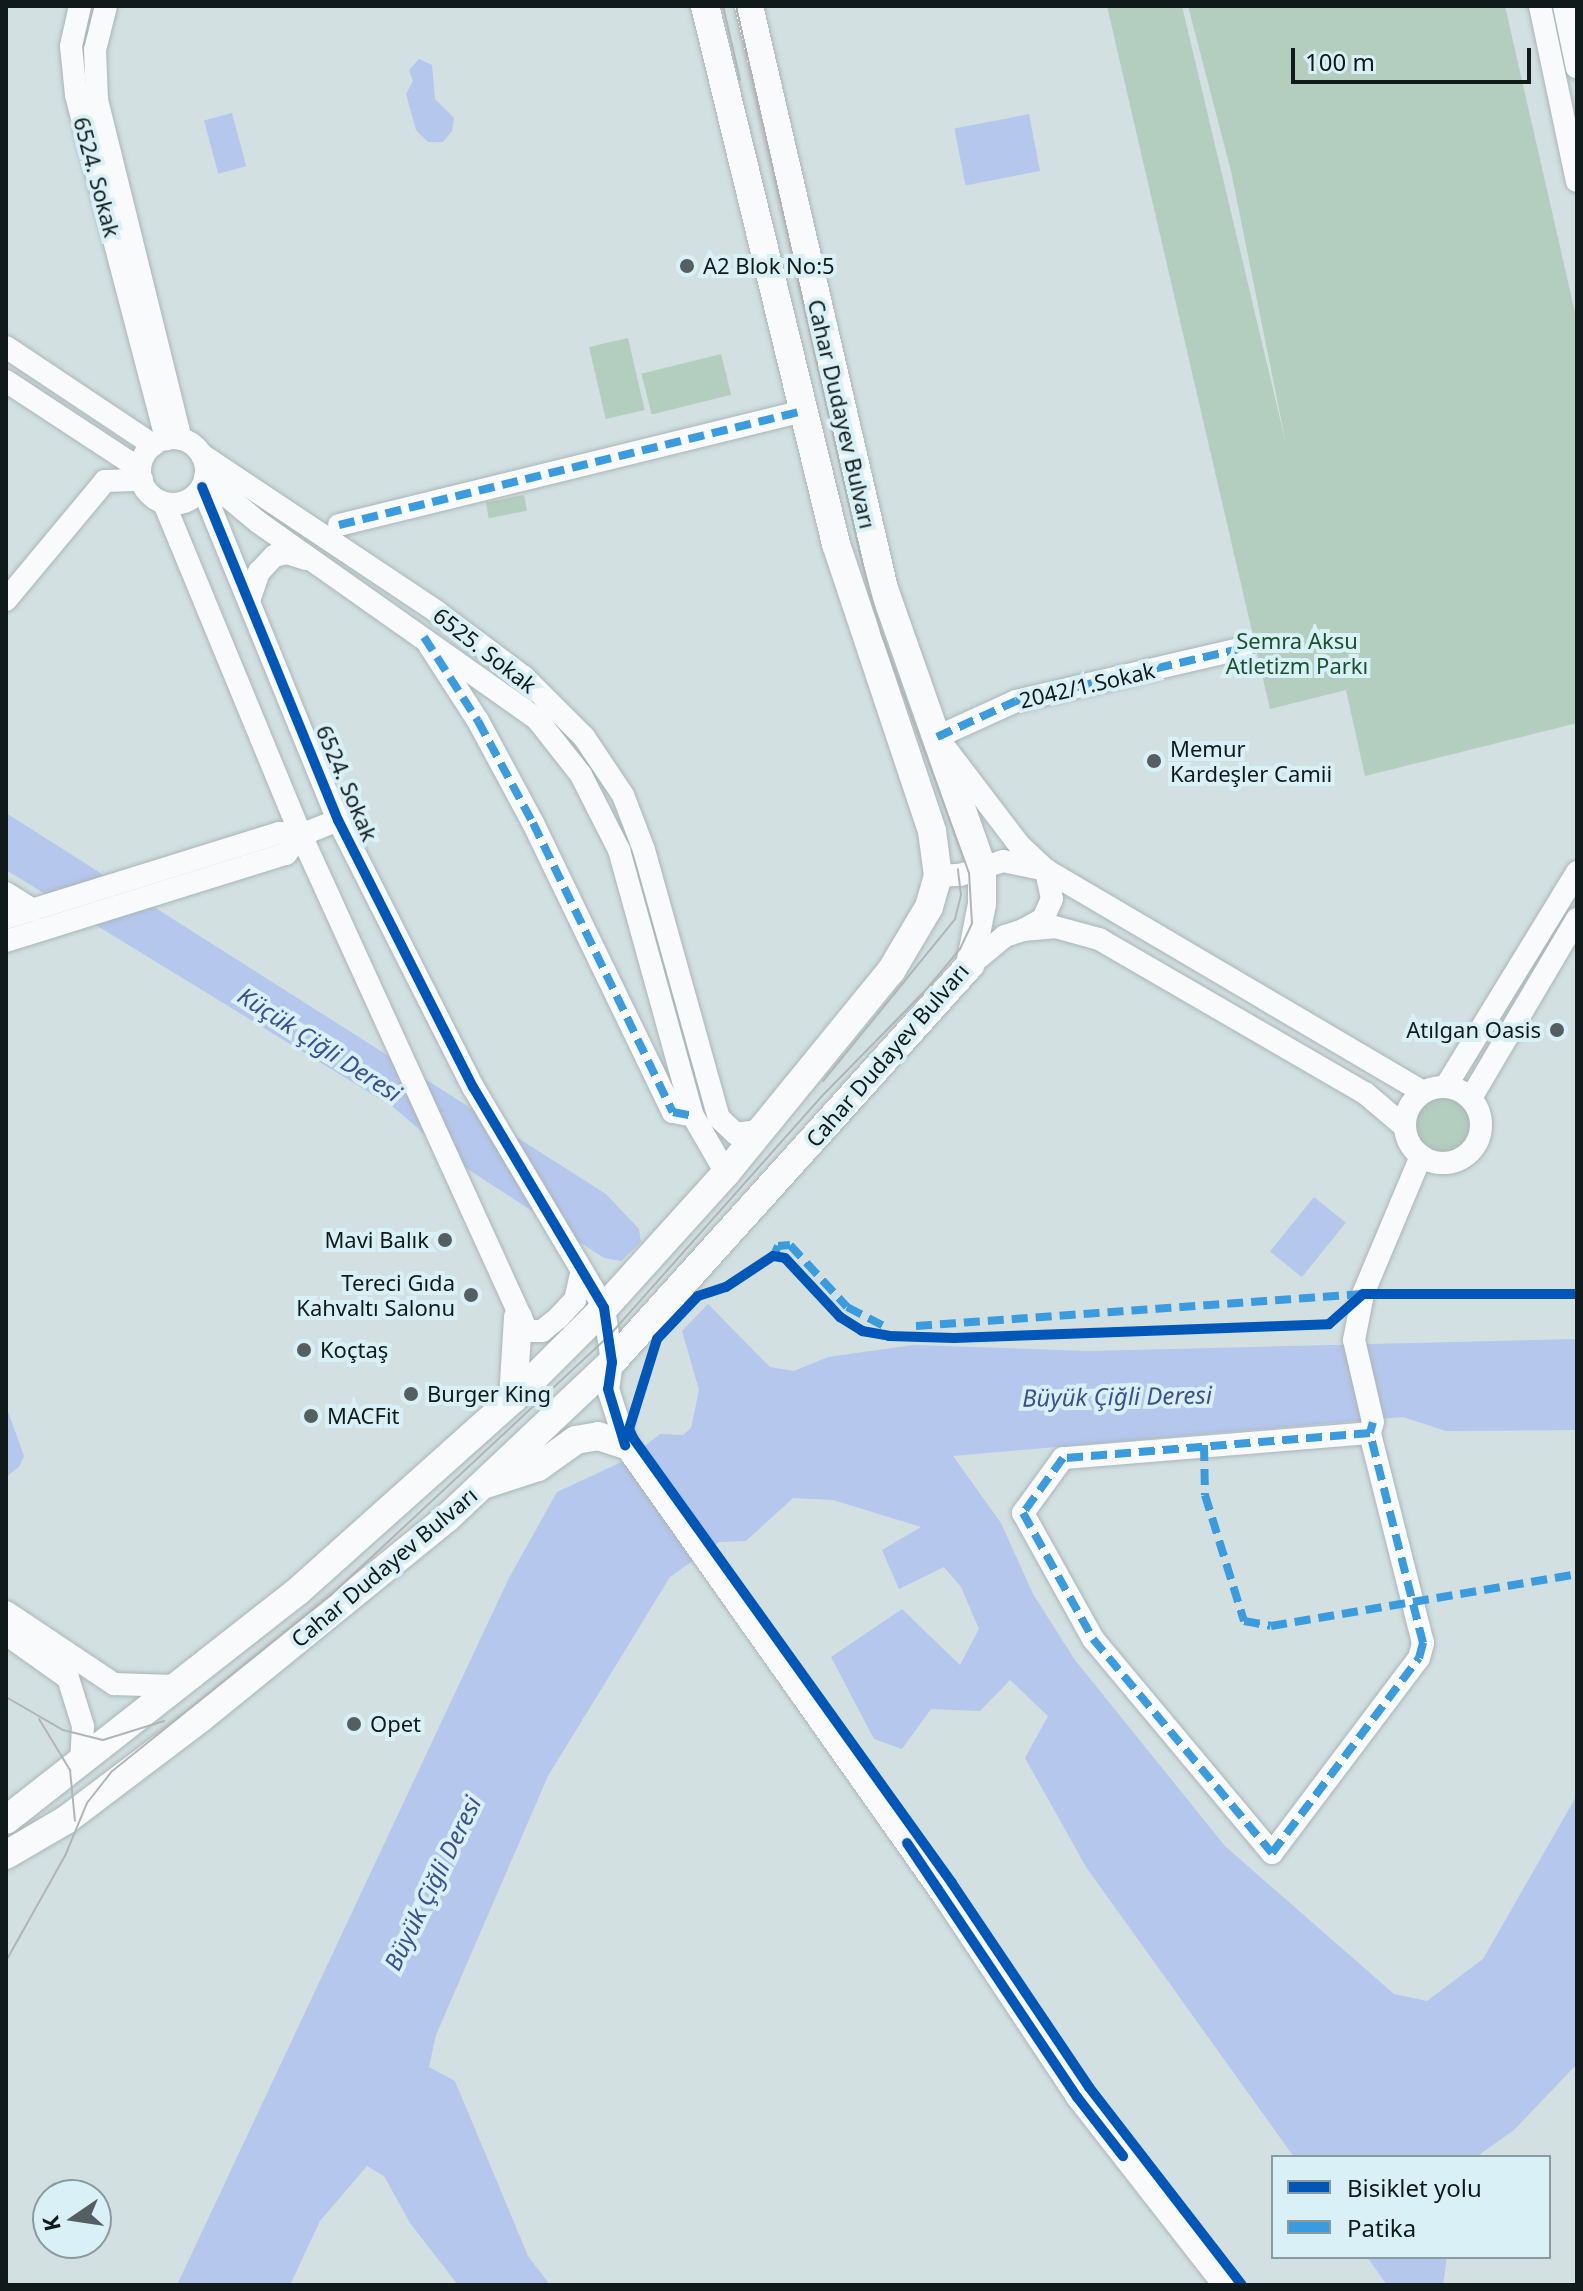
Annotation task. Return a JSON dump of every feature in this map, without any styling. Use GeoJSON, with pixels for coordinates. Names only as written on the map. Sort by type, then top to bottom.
{"type":"FeatureCollection","features":[{"type":"Feature","properties":{"kind":"main road"},"geometry":{"type":"LineString","coordinates":[[694,6],[726,94]]}},
{"type":"Feature","properties":{"kind":"main road","name":"Cahar Dudayev Bulvarı"},"geometry":{"type":"LineString","coordinates":[[35,1799],[384,1518],[513,1399],[604,1308],[726,1173],[918,932],[938,876],[932,831],[840,557],[705,6]]}},
{"type":"Feature","properties":{"kind":"main road","name":"Cahar Dudayev Bulvarı"},"geometry":{"type":"LineString","coordinates":[[34,1835],[66,1820],[256,1674],[478,1487],[612,1362],[970,965],[982,904],[982,867],[884,589],[752,14]]}},
{"type":"Feature","properties":{"kind":"main road"},"geometry":{"type":"LineString","coordinates":[[513,1399],[518,1317]]}},
{"type":"Feature","properties":{"kind":"main road"},"geometry":{"type":"LineString","coordinates":[[478,1487],[538,1467],[576,1440],[598,1436],[625,1443]]}},
{"type":"Feature","properties":{"kind":"main road"},"geometry":{"type":"LineString","coordinates":[[6,1811],[35,1799]]}},
{"type":"Feature","properties":{"kind":"main road"},"geometry":{"type":"LineString","coordinates":[[6,1820],[35,1799]]}},
{"type":"Feature","properties":{"kind":"main road"},"geometry":{"type":"LineString","coordinates":[[6,1855],[34,1835]]}},
{"type":"Feature","properties":{"kind":"main road"},"geometry":{"type":"LineString","coordinates":[[6,1864],[34,1835]]}},
{"type":"Feature","properties":{"kind":"street","name":"6524. Sokak"},"geometry":{"type":"LineString","coordinates":[[80,6],[71,46],[76,95],[166,441]]}},
{"type":"Feature","properties":{"kind":"street","name":"6524. Sokak"},"geometry":{"type":"LineString","coordinates":[[106,6],[95,50],[97,100],[166,441]]}},
{"type":"Feature","properties":{"kind":"street"},"geometry":{"type":"LineString","coordinates":[[1540,6],[1577,181]]}},
{"type":"Feature","properties":{"kind":"street"},"geometry":{"type":"LineString","coordinates":[[1564,6],[1577,68]]}},
{"type":"Feature","properties":{"kind":"street"},"geometry":{"type":"LineString","coordinates":[[6,347],[166,441],[202,455],[204,483],[186,502],[164,503]]}},
{"type":"Feature","properties":{"kind":"street"},"geometry":{"type":"LineString","coordinates":[[6,381],[141,475],[164,503],[301,835],[389,1034],[527,1331],[542,1331],[575,1300],[581,1275]]}},
{"type":"Feature","properties":{"kind":"street"},"geometry":{"type":"LineString","coordinates":[[339,525],[802,411]]}},
{"type":"Feature","properties":{"kind":"street"},"geometry":{"type":"LineString","coordinates":[[6,600],[105,481],[141,475],[166,441]]}},
{"type":"Feature","properties":{"kind":"street","name":"6525. Sokak"},"geometry":{"type":"LineString","coordinates":[[202,455],[437,612],[524,677],[584,737],[623,795],[644,850],[719,1118],[736,1134],[758,1131]]}},
{"type":"Feature","properties":{"kind":"street","name":"6524. Sokak"},"geometry":{"type":"LineString","coordinates":[[204,483],[338,820],[473,1087],[581,1275],[604,1308]]}},
{"type":"Feature","properties":{"kind":"street","name":"6525. Sokak"},"geometry":{"type":"LineString","coordinates":[[204,483],[537,719],[581,775],[619,850],[693,1116],[726,1173]]}},
{"type":"Feature","properties":{"kind":"street"},"geometry":{"type":"LineString","coordinates":[[250,598],[259,572],[274,556],[287,553],[322,566]]}},
{"type":"Feature","properties":{"kind":"street"},"geometry":{"type":"LineString","coordinates":[[424,637],[478,721],[526,810],[673,1112],[693,1116]]}},
{"type":"Feature","properties":{"kind":"street","name":"2042/1.Sokak"},"geometry":{"type":"LineString","coordinates":[[937,737],[1016,701],[1243,648]]}},
{"type":"Feature","properties":{"kind":"street"},"geometry":{"type":"LineString","coordinates":[[937,737],[984,802],[1046,870],[1052,899],[1043,919],[1005,936],[970,965]]}},
{"type":"Feature","properties":{"kind":"street"},"geometry":{"type":"LineString","coordinates":[[6,918],[279,833],[301,835],[338,820]]}},
{"type":"Feature","properties":{"kind":"street"},"geometry":{"type":"LineString","coordinates":[[6,941],[286,854],[301,835]]}},
{"type":"Feature","properties":{"kind":"street"},"geometry":{"type":"LineString","coordinates":[[938,876],[960,875],[1018,860],[1046,870],[1423,1092]]}},
{"type":"Feature","properties":{"kind":"street"},"geometry":{"type":"LineString","coordinates":[[1446,1086],[1577,872]]}},
{"type":"Feature","properties":{"kind":"street"},"geometry":{"type":"LineString","coordinates":[[6,893],[38,909]]}},
{"type":"Feature","properties":{"kind":"street"},"geometry":{"type":"LineString","coordinates":[[1471,1098],[1577,919]]}},
{"type":"Feature","properties":{"kind":"street"},"geometry":{"type":"LineString","coordinates":[[1023,930],[1055,927],[1099,939],[1365,1093],[1405,1127],[1421,1156],[1445,1164],[1468,1154],[1481,1133],[1482,1120],[1471,1098],[1446,1086],[1423,1092],[1409,1107],[1405,1127]]}},
{"type":"Feature","properties":{"kind":"street"},"geometry":{"type":"LineString","coordinates":[[1371,1428],[1063,1458],[1023,1513],[1093,1639],[1272,1853],[1419,1658],[1423,1643],[1371,1428],[1354,1340],[1363,1294],[1421,1156]]}},
{"type":"Feature","properties":{"kind":"street"},"geometry":{"type":"LineString","coordinates":[[604,1308],[612,1362],[608,1389],[625,1443],[945,1898],[1077,2097],[1224,2285]]}},
{"type":"Feature","properties":{"kind":"street"},"geometry":{"type":"LineString","coordinates":[[6,1612],[114,1684],[174,1686]]}},
{"type":"Feature","properties":{"kind":"street"},"geometry":{"type":"LineString","coordinates":[[6,1634],[68,1678],[83,1726],[81,1760]]}},
{"type":"Feature","properties":{"kind":"green space","name":"Semra Aksu Atletizm Parkı"},"geometry":{"type":"Polygon","coordinates":[[[1107,6],[1182,6],[1286,444],[1231,171],[1188,6],[1505,6],[1577,321],[1577,723],[1365,776],[1346,690],[1270,709],[1107,6]]]}},
{"type":"Feature","properties":{"kind":"green space"},"geometry":{"type":"Polygon","coordinates":[[[628,338],[645,410],[606,419],[589,347],[628,338]]]}},
{"type":"Feature","properties":{"kind":"green space"},"geometry":{"type":"Polygon","coordinates":[[[721,354],[731,395],[652,415],[641,374],[721,354]]]}},
{"type":"Feature","properties":{"kind":"green space"},"geometry":{"type":"Polygon","coordinates":[[[524,495],[527,511],[489,518],[486,502],[524,495]]]}},
{"type":"Feature","properties":{"kind":"green space"},"geometry":{"type":"Polygon","coordinates":[[[1442,1096],[1462,1104],[1470,1124],[1462,1144],[1442,1152],[1422,1144],[1414,1124],[1422,1104],[1442,1096]]]}},
{"type":"Feature","properties":{"kind":"water"},"geometry":{"type":"Polygon","coordinates":[[[419,59],[432,65],[435,99],[454,118],[452,131],[443,142],[428,142],[416,130],[406,94],[413,81],[409,70],[419,59]]]}},
{"type":"Feature","properties":{"kind":"water"},"geometry":{"type":"Polygon","coordinates":[[[232,113],[246,166],[218,174],[204,121],[232,113]]]}},
{"type":"Feature","properties":{"kind":"water"},"geometry":{"type":"Polygon","coordinates":[[[1029,114],[1040,171],[965,185],[954,129],[1029,114]]]}},
{"type":"Feature","properties":{"kind":"water","name":"Küçük Çiğli Deresi"},"geometry":{"type":"Polygon","coordinates":[[[6,813],[606,1194],[639,1229],[641,1242],[621,1261],[604,1258],[460,1164],[393,1107],[6,870],[6,813]]]}},
{"type":"Feature","properties":{"kind":"water"},"geometry":{"type":"Polygon","coordinates":[[[1314,1197],[1346,1223],[1302,1277],[1270,1251],[1314,1197]]]}},
{"type":"Feature","properties":{"kind":"water","name":"Büyük Çiğli Deresi"},"geometry":{"type":"Polygon","coordinates":[[[708,1304],[770,1367],[794,1371],[828,1357],[914,1345],[1088,1351],[1577,1339],[1577,1430],[1446,1431],[1403,1417],[953,1456],[1001,1523],[1033,1594],[1075,1660],[1225,1846],[1394,1994],[1427,2001],[1483,1959],[1577,1795],[1577,2064],[1514,2130],[1479,2155],[1293,2155],[1086,1867],[1025,1758],[1048,1716],[1010,1680],[980,1711],[931,1709],[902,1749],[874,1739],[831,1657],[902,1609],[960,1665],[979,1629],[961,1587],[944,1567],[899,1589],[882,1550],[921,1527],[833,1500],[793,1498],[746,1541],[719,1542],[670,1577],[548,1776],[436,2035],[429,2067],[455,2081],[528,2256],[550,2285],[458,2285],[410,2223],[384,2176],[367,2166],[320,2221],[290,2285],[177,2285],[509,1578],[557,1492],[628,1459],[660,1434],[683,1435],[691,1428],[699,1390],[682,1331],[708,1304]]]}},
{"type":"Feature","properties":{"kind":"water"},"geometry":{"type":"Polygon","coordinates":[[[6,1406],[24,1456],[19,1467],[6,1477],[6,1406]]]}},
{"type":"Feature","properties":{"kind":"water"},"geometry":{"type":"Polygon","coordinates":[[[1368,2259],[1447,2259],[1443,2285],[1387,2285],[1368,2259]]]}},
{"type":"Feature","properties":{"kind":"tram line"},"geometry":{"type":"LineString","coordinates":[[723,6],[740,80]]}},
{"type":"Feature","properties":{"kind":"tram line"},"geometry":{"type":"LineString","coordinates":[[6,1961],[65,1856],[87,1803],[111,1772],[331,1595],[608,1337],[824,1094],[926,990],[960,949],[972,923],[969,873],[881,632],[861,558],[736,6]]}},
{"type":"Feature","properties":{"kind":"tram line"},"geometry":{"type":"LineString","coordinates":[[823,1081],[955,919],[961,895],[958,869]]}},
{"type":"Feature","properties":{"kind":"tram line"},"geometry":{"type":"LineString","coordinates":[[6,1697],[63,1730],[103,1740],[164,1721]]}},
{"type":"Feature","properties":{"kind":"tram line"},"geometry":{"type":"LineString","coordinates":[[39,1719],[70,1770],[75,1821]]}},
{"type":"Feature","properties":{"kind":"marked path"},"geometry":{"type":"LineString","coordinates":[[339,525],[802,411]]}},
{"type":"Feature","properties":{"kind":"marked path"},"geometry":{"type":"LineString","coordinates":[[424,637],[478,721],[533,823],[673,1112],[693,1116]]}},
{"type":"Feature","properties":{"kind":"marked path"},"geometry":{"type":"LineString","coordinates":[[937,737],[1016,701],[1243,648]]}},
{"type":"Feature","properties":{"kind":"marked path"},"geometry":{"type":"LineString","coordinates":[[774,1255],[778,1246],[790,1245],[847,1307],[884,1326]]}},
{"type":"Feature","properties":{"kind":"marked path"},"geometry":{"type":"LineString","coordinates":[[916,1326],[1363,1294]]}},
{"type":"Feature","properties":{"kind":"marked path"},"geometry":{"type":"LineString","coordinates":[[1370,1433],[1063,1458],[1023,1513],[1093,1639],[1272,1853],[1419,1658],[1423,1643],[1370,1433],[1373,1422]]}},
{"type":"Feature","properties":{"kind":"marked path"},"geometry":{"type":"LineString","coordinates":[[1204,1445],[1205,1495],[1244,1621],[1271,1626],[1577,1574]]}},
{"type":"Feature","properties":{"kind":"cycle path"},"geometry":{"type":"LineString","coordinates":[[202,487],[338,820],[473,1087],[604,1308],[612,1362],[608,1389],[625,1445]]}},
{"type":"Feature","properties":{"kind":"cycle path"},"geometry":{"type":"LineString","coordinates":[[1242,2285],[1089,2087],[952,1883],[633,1438],[629,1429],[657,1339],[698,1296],[726,1287],[773,1256],[785,1258],[840,1317],[862,1331],[889,1336],[954,1338],[1329,1324],[1363,1294],[1577,1294]]}},
{"type":"Feature","properties":{"kind":"cycle path"},"geometry":{"type":"LineString","coordinates":[[907,1843],[1077,2097],[1123,2156]]}},
{"type":"Feature","properties":{"kind":"place","name":"A2 Blok No:5"},"geometry":{"type":"Point","coordinates":[687,266]}},
{"type":"Feature","properties":{"kind":"place","name":"Memur Kardeşler Camii"},"geometry":{"type":"Point","coordinates":[1154,761]}},
{"type":"Feature","properties":{"kind":"place","name":"Atılgan Oasis"},"geometry":{"type":"Point","coordinates":[1557,1030]}},
{"type":"Feature","properties":{"kind":"place","name":"Mavi Balık"},"geometry":{"type":"Point","coordinates":[445,1240]}},
{"type":"Feature","properties":{"kind":"place","name":"Tereci Gıda Kahvaltı Salonu"},"geometry":{"type":"Point","coordinates":[471,1295]}},
{"type":"Feature","properties":{"kind":"place","name":"Koçtaş"},"geometry":{"type":"Point","coordinates":[304,1350]}},
{"type":"Feature","properties":{"kind":"place","name":"Burger King"},"geometry":{"type":"Point","coordinates":[411,1394]}},
{"type":"Feature","properties":{"kind":"place","name":"MACFit"},"geometry":{"type":"Point","coordinates":[311,1416]}},
{"type":"Feature","properties":{"kind":"place","name":"Opet"},"geometry":{"type":"Point","coordinates":[354,1724]}}]}
